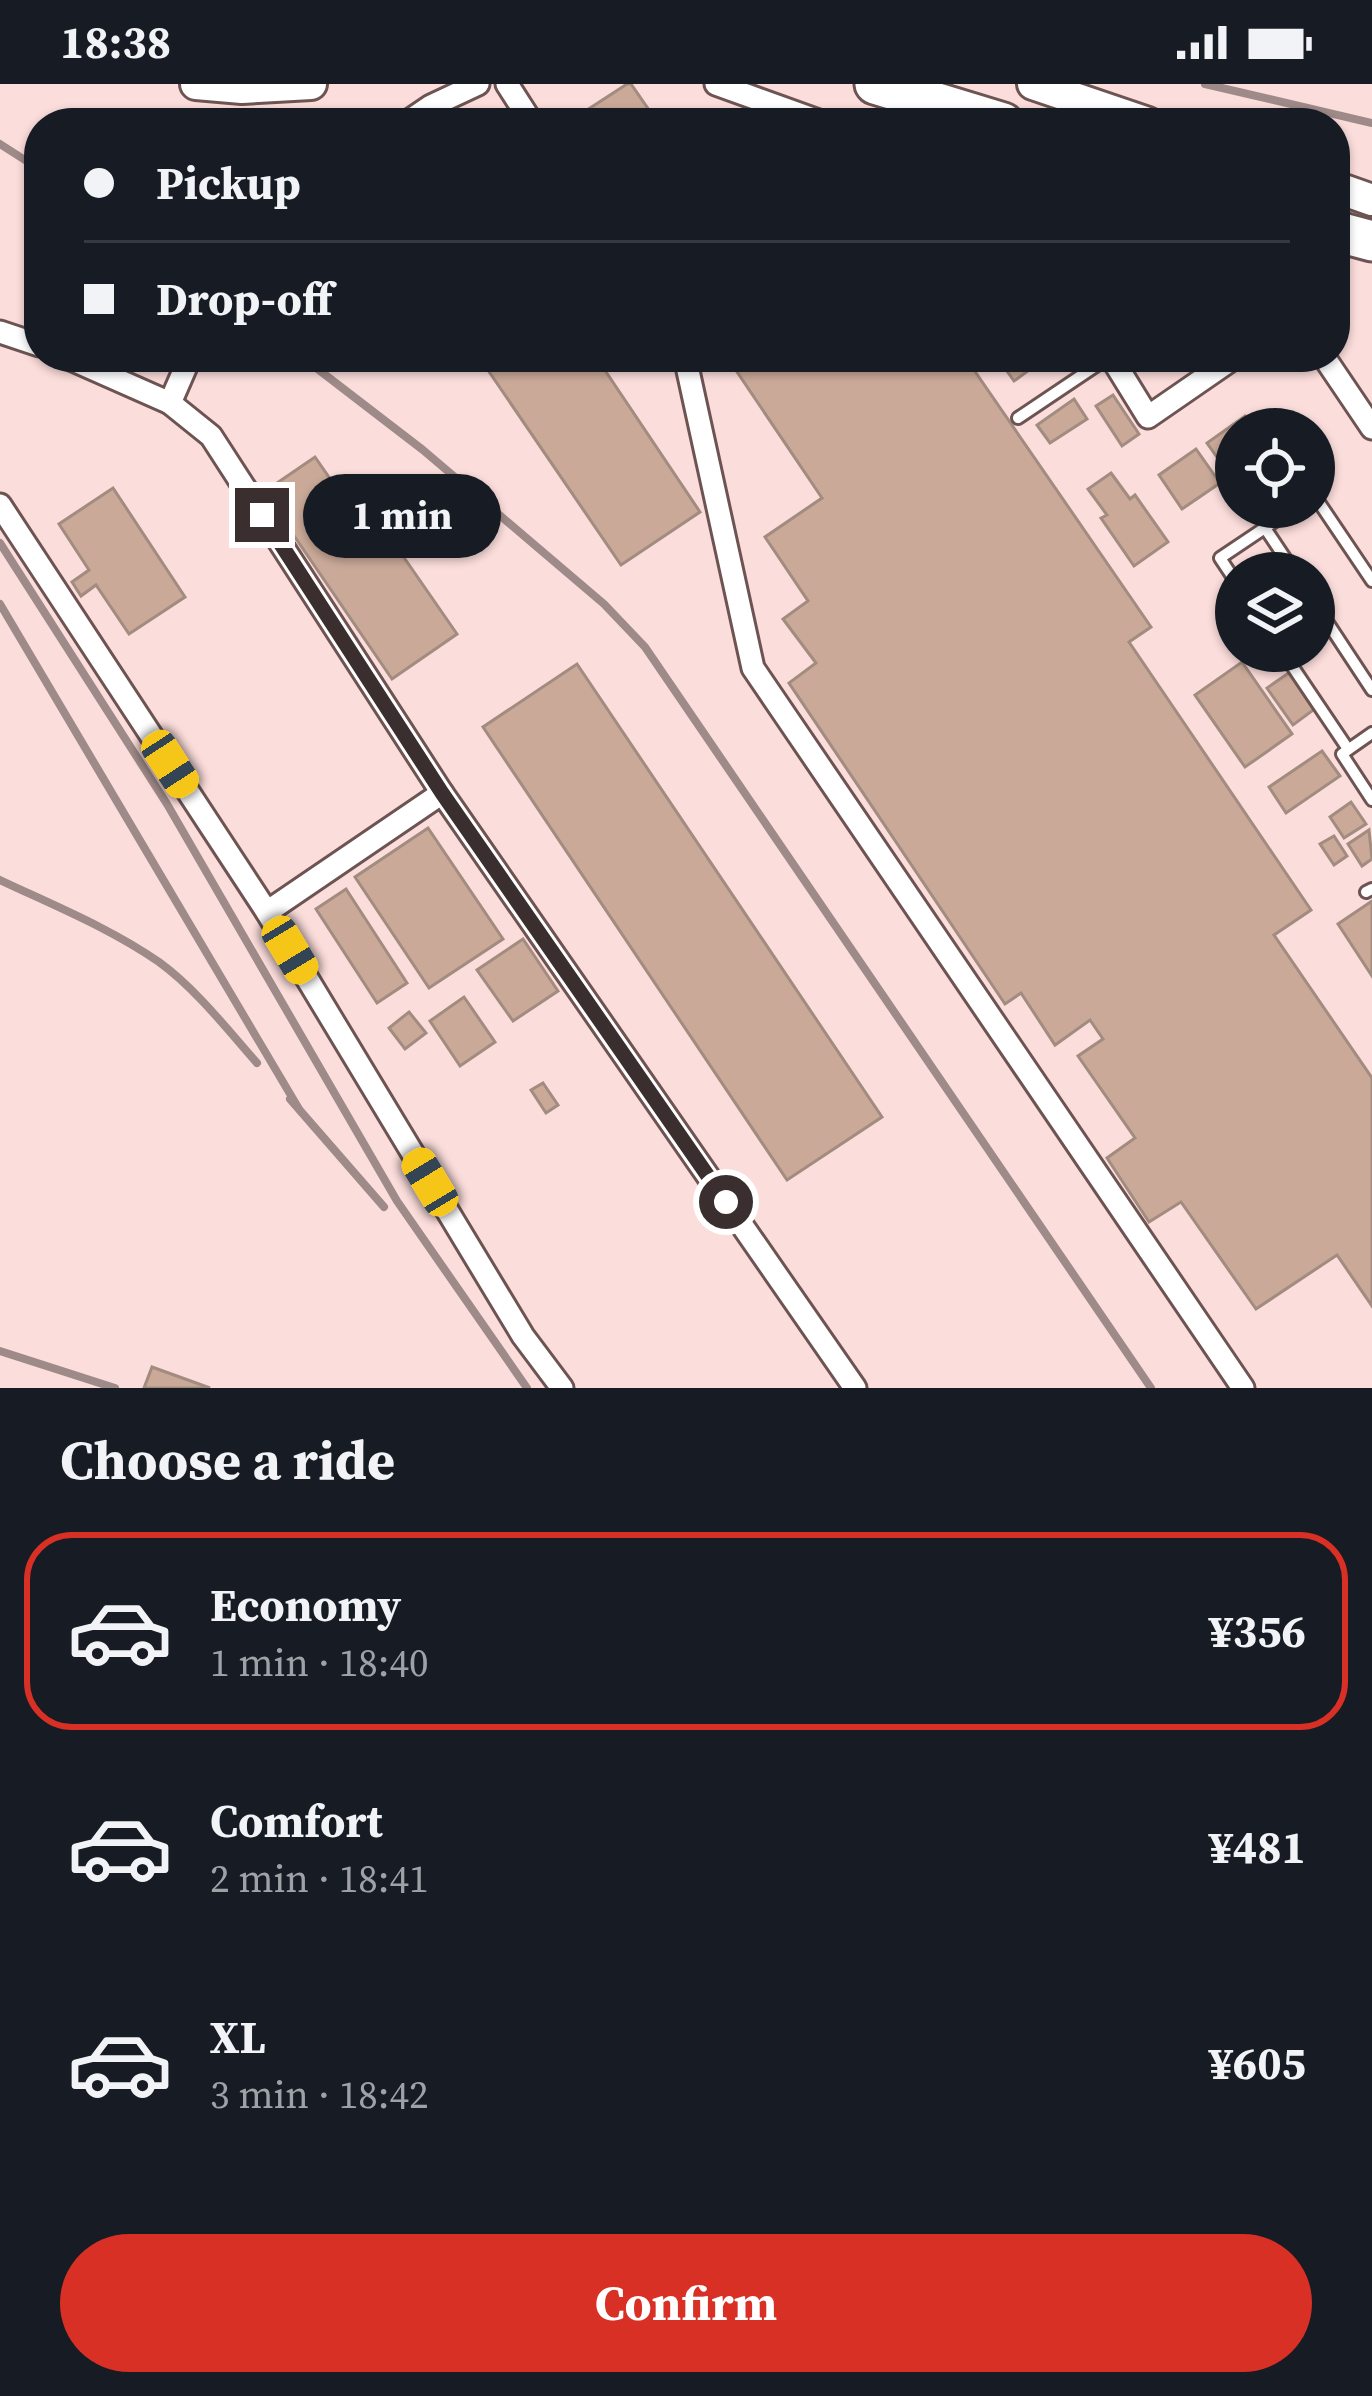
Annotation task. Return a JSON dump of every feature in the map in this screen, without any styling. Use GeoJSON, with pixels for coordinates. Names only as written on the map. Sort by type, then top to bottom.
{"type":"FeatureCollection","features":[{"type":"Feature","properties":{"kind":"highway"},"geometry":{"type":"LineString","coordinates":[[875,84],[953,108]]}},
{"type":"Feature","properties":{"kind":"street"},"geometry":{"type":"LineString","coordinates":[[196,84],[242,88],[311,84]]}},
{"type":"Feature","properties":{"kind":"street"},"geometry":{"type":"LineString","coordinates":[[428,108],[478,84]]}},
{"type":"Feature","properties":{"kind":"street"},"geometry":{"type":"LineString","coordinates":[[716,84],[782,108]]}},
{"type":"Feature","properties":{"kind":"street"},"geometry":{"type":"LineString","coordinates":[[860,84],[947,108]]}},
{"type":"Feature","properties":{"kind":"street"},"geometry":{"type":"LineString","coordinates":[[1033,84],[1104,108]]}},
{"type":"Feature","properties":{"kind":"street"},"geometry":{"type":"LineString","coordinates":[[100,372],[170,403],[211,436],[442,793],[855,1388]]}},
{"type":"Feature","properties":{"kind":"street"},"geometry":{"type":"LineString","coordinates":[[170,403],[183,372]]}},
{"type":"Feature","properties":{"kind":"street"},"geometry":{"type":"LineString","coordinates":[[688,372],[753,668],[1243,1388]]}},
{"type":"Feature","properties":{"kind":"street"},"geometry":{"type":"LineString","coordinates":[[1120,372],[1148,417],[1213,372]]}},
{"type":"Feature","properties":{"kind":"street"},"geometry":{"type":"LineString","coordinates":[[1334,372],[1372,428]]}},
{"type":"Feature","properties":{"kind":"street"},"geometry":{"type":"LineString","coordinates":[[0,505],[267,912],[523,1336],[562,1388]]}},
{"type":"Feature","properties":{"kind":"street"},"geometry":{"type":"LineString","coordinates":[[267,912],[442,793]]}},
{"type":"Feature","properties":{"kind":"lane"},"geometry":{"type":"LineString","coordinates":[[1018,418],[1087,372]]}},
{"type":"Feature","properties":{"kind":"lane"},"geometry":{"type":"LineString","coordinates":[[1335,526],[1372,580]]}},
{"type":"Feature","properties":{"kind":"lane"},"geometry":{"type":"LineString","coordinates":[[1229,552],[1265,528],[1281,552]]}},
{"type":"Feature","properties":{"kind":"lane"},"geometry":{"type":"LineString","coordinates":[[1335,634],[1372,690]]}},
{"type":"Feature","properties":{"kind":"lane"},"geometry":{"type":"LineString","coordinates":[[1296,672],[1348,749]]}},
{"type":"Feature","properties":{"kind":"lane"},"geometry":{"type":"LineString","coordinates":[[1372,733],[1342,754],[1372,800]]}},
{"type":"Feature","properties":{"kind":"building"},"geometry":{"type":"Polygon","coordinates":[[[631,84],[648,108],[590,108],[631,84]]]}},
{"type":"Feature","properties":{"kind":"building"},"geometry":{"type":"Polygon","coordinates":[[[489,372],[606,372],[700,512],[621,565],[489,372]]]}},
{"type":"Feature","properties":{"kind":"building"},"geometry":{"type":"Polygon","coordinates":[[[737,372],[975,372],[1151,627],[1129,642],[1311,910],[1274,935],[1372,1078],[1372,1306],[1337,1255],[1256,1309],[1181,1202],[1149,1222],[1107,1158],[1135,1138],[1078,1056],[1103,1039],[1090,1020],[1055,1045],[1021,993],[1005,1004],[789,683],[816,663],[783,619],[808,601],[765,537],[822,498],[737,372]]]}},
{"type":"Feature","properties":{"kind":"building"},"geometry":{"type":"Polygon","coordinates":[[[1113,395],[1139,434],[1122,446],[1096,406],[1113,395]]]}},
{"type":"Feature","properties":{"kind":"building"},"geometry":{"type":"Polygon","coordinates":[[[1074,399],[1087,419],[1050,443],[1037,425],[1074,399]]]}},
{"type":"Feature","properties":{"kind":"building"},"geometry":{"type":"Polygon","coordinates":[[[1196,449],[1215,476],[1215,486],[1182,509],[1159,475],[1196,449]]]}},
{"type":"Feature","properties":{"kind":"building"},"geometry":{"type":"Polygon","coordinates":[[[315,457],[340,493],[353,484],[457,634],[392,679],[264,492],[315,457]]]}},
{"type":"Feature","properties":{"kind":"building"},"geometry":{"type":"Polygon","coordinates":[[[1111,473],[1130,499],[1135,495],[1168,542],[1134,566],[1101,518],[1107,515],[1088,489],[1111,473]]]}},
{"type":"Feature","properties":{"kind":"building"},"geometry":{"type":"Polygon","coordinates":[[[113,488],[185,597],[129,634],[96,585],[81,596],[72,582],[89,570],[59,524],[113,488]]]}},
{"type":"Feature","properties":{"kind":"building"},"geometry":{"type":"Polygon","coordinates":[[[577,664],[882,1117],[787,1180],[483,727],[577,664]]]}},
{"type":"Feature","properties":{"kind":"building"},"geometry":{"type":"Polygon","coordinates":[[[1228,672],[1249,672],[1292,734],[1245,767],[1195,695],[1228,672]]]}},
{"type":"Feature","properties":{"kind":"building"},"geometry":{"type":"Polygon","coordinates":[[[1290,672],[1316,708],[1293,725],[1267,688],[1290,672]]]}},
{"type":"Feature","properties":{"kind":"building"},"geometry":{"type":"Polygon","coordinates":[[[1322,751],[1340,776],[1286,813],[1269,787],[1322,751]]]}},
{"type":"Feature","properties":{"kind":"building"},"geometry":{"type":"Polygon","coordinates":[[[1351,802],[1366,824],[1344,838],[1330,817],[1351,802]]]}},
{"type":"Feature","properties":{"kind":"building"},"geometry":{"type":"Polygon","coordinates":[[[428,828],[503,939],[429,988],[355,877],[428,828]]]}},
{"type":"Feature","properties":{"kind":"building"},"geometry":{"type":"Polygon","coordinates":[[[1369,830],[1372,859],[1362,866],[1348,844],[1369,830]]]}},
{"type":"Feature","properties":{"kind":"building"},"geometry":{"type":"Polygon","coordinates":[[[1334,836],[1347,856],[1334,865],[1320,844],[1334,836]]]}},
{"type":"Feature","properties":{"kind":"building"},"geometry":{"type":"Polygon","coordinates":[[[346,889],[407,983],[377,1003],[316,909],[346,889]]]}},
{"type":"Feature","properties":{"kind":"building"},"geometry":{"type":"Polygon","coordinates":[[[1372,901],[1372,976],[1338,924],[1372,901]]]}},
{"type":"Feature","properties":{"kind":"building"},"geometry":{"type":"Polygon","coordinates":[[[523,939],[558,991],[513,1021],[477,970],[523,939]]]}},
{"type":"Feature","properties":{"kind":"building"},"geometry":{"type":"Polygon","coordinates":[[[464,997],[495,1042],[460,1066],[430,1021],[464,997]]]}},
{"type":"Feature","properties":{"kind":"building"},"geometry":{"type":"Polygon","coordinates":[[[409,1012],[426,1033],[405,1049],[389,1028],[409,1012]]]}},
{"type":"Feature","properties":{"kind":"building"},"geometry":{"type":"Polygon","coordinates":[[[543,1083],[558,1105],[546,1113],[531,1090],[543,1083]]]}},
{"type":"Feature","properties":{"kind":"building"},"geometry":{"type":"Polygon","coordinates":[[[152,1367],[210,1388],[144,1388],[152,1367]]]}},
{"type":"Feature","properties":{"kind":"railway"},"geometry":{"type":"LineString","coordinates":[[1205,84],[1308,108]]}},
{"type":"Feature","properties":{"kind":"railway"},"geometry":{"type":"LineString","coordinates":[[1350,118],[1372,123]]}},
{"type":"Feature","properties":{"kind":"railway"},"geometry":{"type":"LineString","coordinates":[[0,144],[24,159]]}},
{"type":"Feature","properties":{"kind":"railway"},"geometry":{"type":"LineString","coordinates":[[322,372],[423,450],[604,604],[645,647],[1151,1388]]}},
{"type":"Feature","properties":{"kind":"railway"},"geometry":{"type":"LineString","coordinates":[[0,543],[167,804],[397,1201],[527,1388]]}},
{"type":"Feature","properties":{"kind":"railway"},"geometry":{"type":"LineString","coordinates":[[0,604],[299,1109]]}},
{"type":"Feature","properties":{"kind":"railway"},"geometry":{"type":"LineString","coordinates":[[0,880],[101,928],[159,962],[198,997],[257,1063]]}},
{"type":"Feature","properties":{"kind":"railway"},"geometry":{"type":"LineString","coordinates":[[290,1099],[384,1207]]}},
{"type":"Feature","properties":{"kind":"railway"},"geometry":{"type":"LineString","coordinates":[[0,1351],[115,1388]]}},
{"type":"Feature","properties":{"kind":"route"},"geometry":{"type":"LineString","coordinates":[[262,515],[442,793],[726,1202]]}}]}
